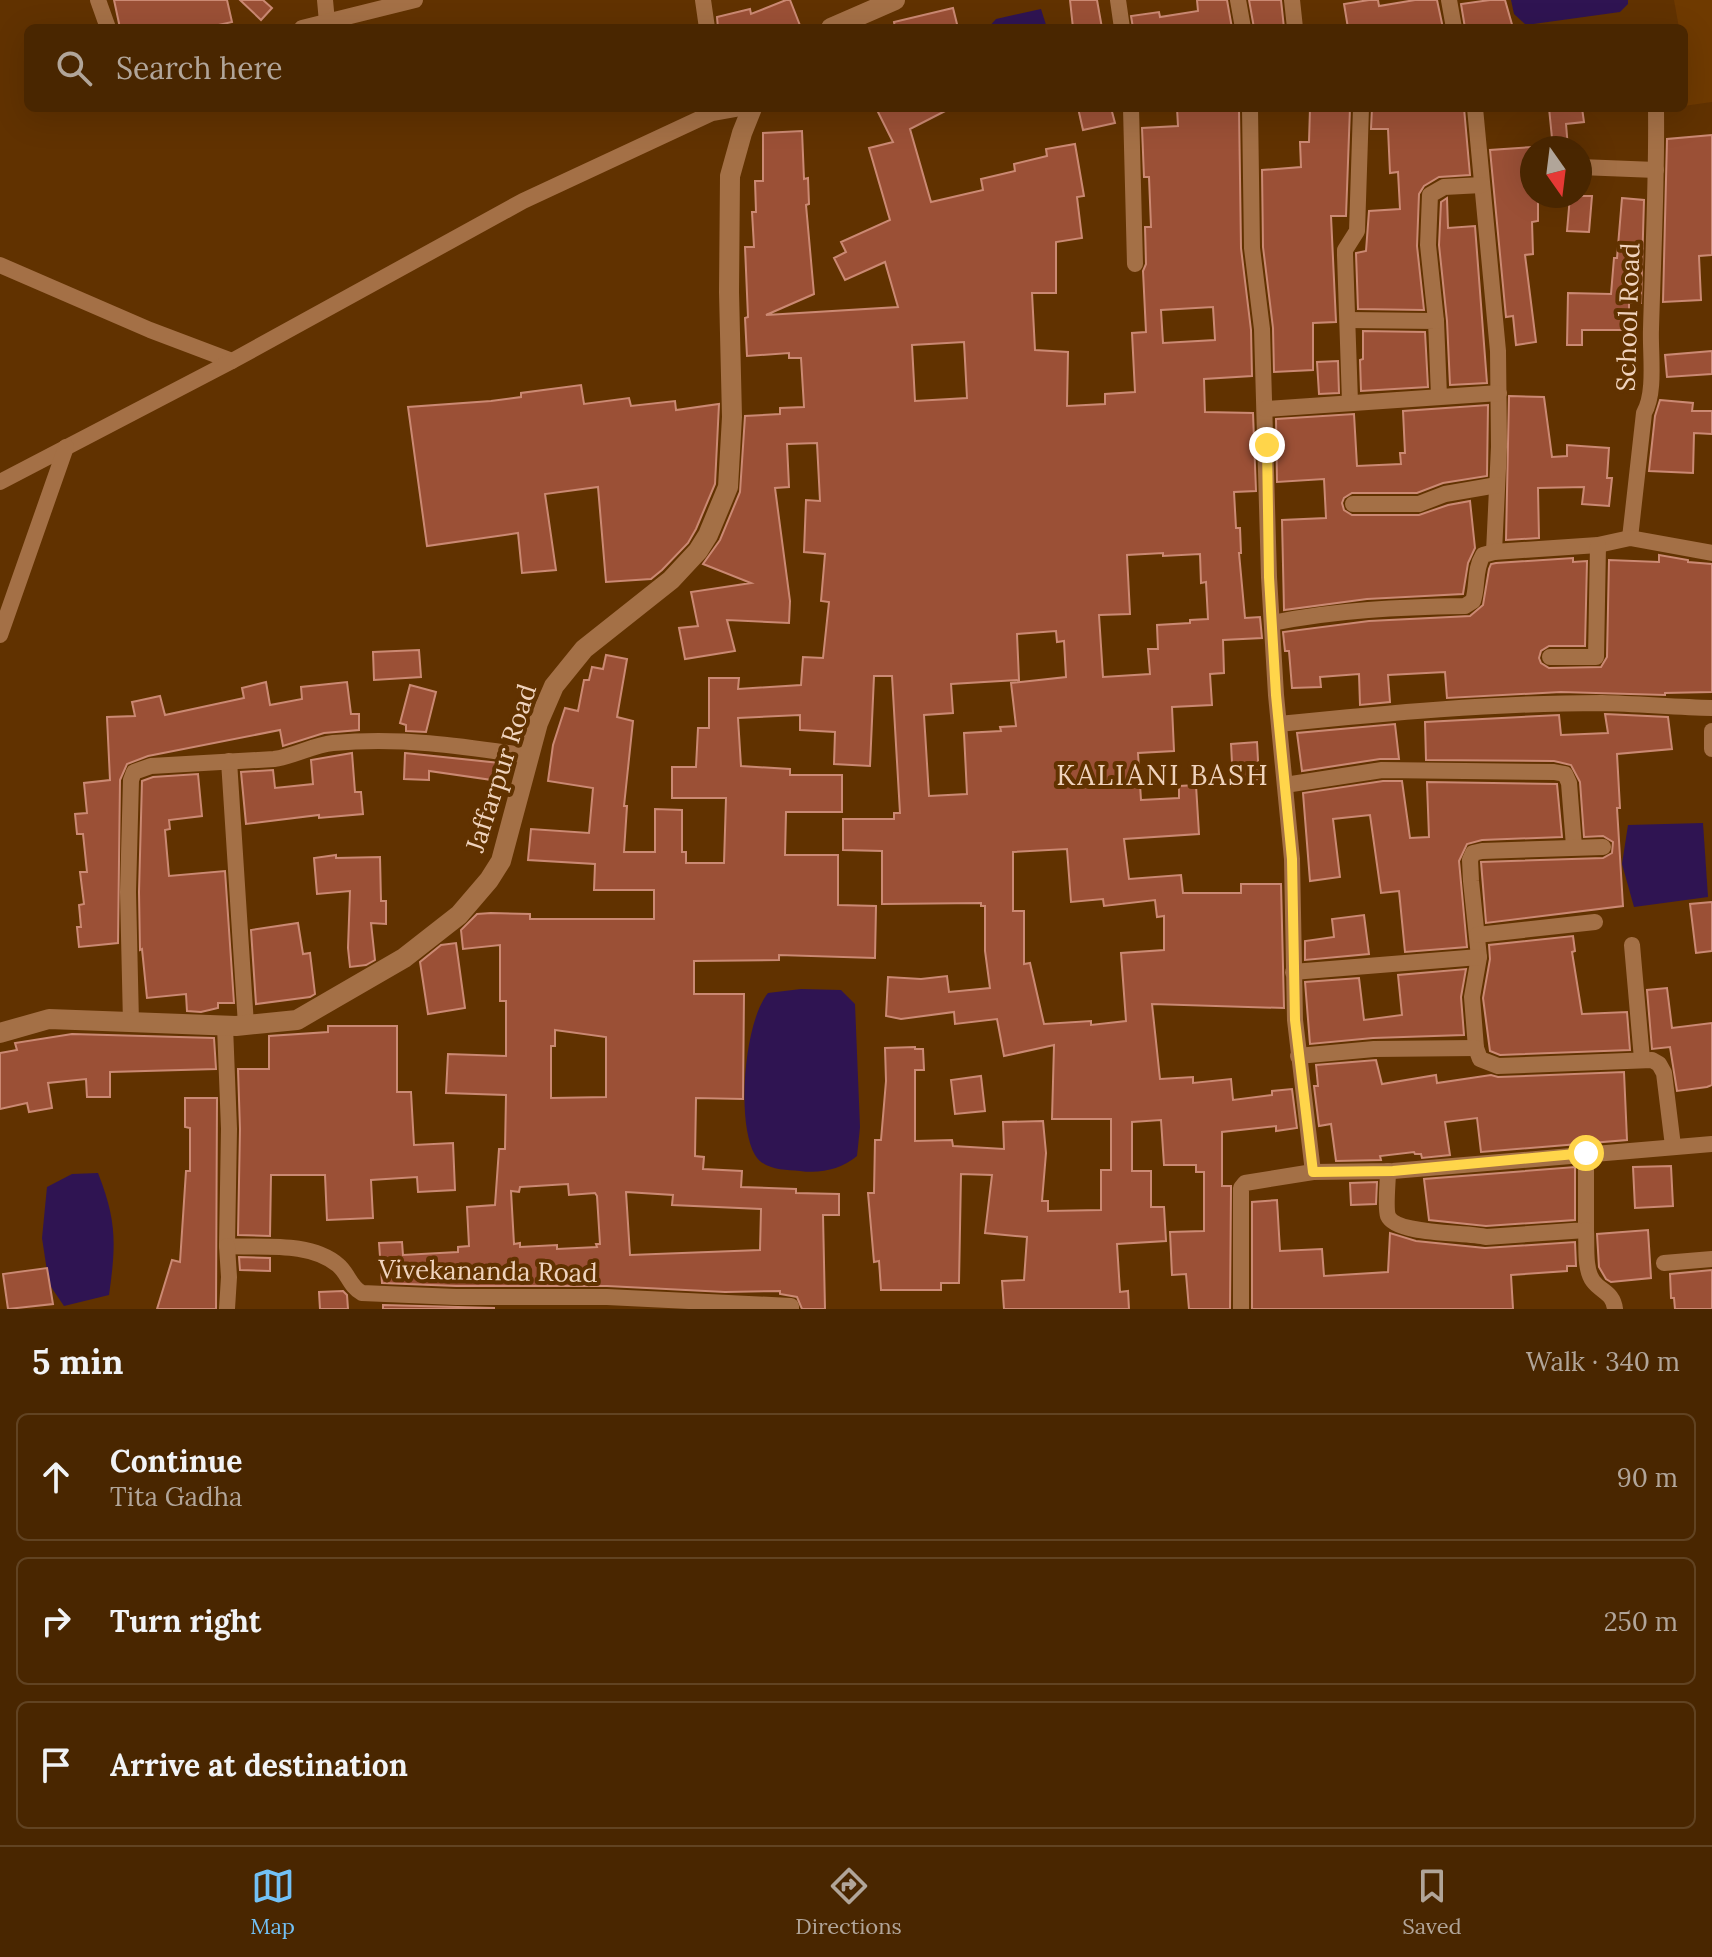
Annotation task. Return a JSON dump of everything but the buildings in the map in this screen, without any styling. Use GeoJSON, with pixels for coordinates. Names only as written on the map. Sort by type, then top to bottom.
{"type":"FeatureCollection","features":[{"type":"Feature","properties":{"kind":"street"},"geometry":{"type":"LineString","coordinates":[[98,0],[107,24]]}},
{"type":"Feature","properties":{"kind":"street"},"geometry":{"type":"LineString","coordinates":[[325,0],[327,22]]}},
{"type":"Feature","properties":{"kind":"street"},"geometry":{"type":"LineString","coordinates":[[319,24],[415,0]]}},
{"type":"Feature","properties":{"kind":"street"},"geometry":{"type":"LineString","coordinates":[[703,0],[706,24]]}},
{"type":"Feature","properties":{"kind":"street"},"geometry":{"type":"LineString","coordinates":[[840,24],[895,0]]}},
{"type":"Feature","properties":{"kind":"street"},"geometry":{"type":"LineString","coordinates":[[1118,0],[1121,24]]}},
{"type":"Feature","properties":{"kind":"street"},"geometry":{"type":"LineString","coordinates":[[1238,0],[1242,24]]}},
{"type":"Feature","properties":{"kind":"street"},"geometry":{"type":"LineString","coordinates":[[1292,0],[1295,24]]}},
{"type":"Feature","properties":{"kind":"street"},"geometry":{"type":"LineString","coordinates":[[1449,0],[1453,24]]}},
{"type":"Feature","properties":{"kind":"street"},"geometry":{"type":"LineString","coordinates":[[0,482],[232,361],[523,201],[708,112]]}},
{"type":"Feature","properties":{"kind":"street","name":"Jaffarpur Road"},"geometry":{"type":"LineString","coordinates":[[0,1033],[49,1019],[235,1026],[297,1020],[404,958],[459,915],[489,880],[501,861],[538,723],[554,686],[584,649],[671,580],[698,551],[728,487],[732,417],[730,176],[750,112]]}},
{"type":"Feature","properties":{"kind":"street"},"geometry":{"type":"LineString","coordinates":[[1131,112],[1135,264]]}},
{"type":"Feature","properties":{"kind":"street"},"geometry":{"type":"LineString","coordinates":[[1250,112],[1252,248],[1262,329],[1272,623],[1292,859],[1293,972],[1298,1056],[1313,1172]]}},
{"type":"Feature","properties":{"kind":"street"},"geometry":{"type":"LineString","coordinates":[[1350,402],[1345,250],[1357,231],[1361,112]]}},
{"type":"Feature","properties":{"kind":"street"},"geometry":{"type":"LineString","coordinates":[[1475,112],[1499,393],[1494,552]]}},
{"type":"Feature","properties":{"kind":"street","name":"School Road"},"geometry":{"type":"LineString","coordinates":[[1630,538],[1644,413],[1651,401],[1656,112]]}},
{"type":"Feature","properties":{"kind":"street"},"geometry":{"type":"LineString","coordinates":[[1592,167],[1656,170]]}},
{"type":"Feature","properties":{"kind":"street"},"geometry":{"type":"LineString","coordinates":[[1439,396],[1436,321],[1428,245],[1430,195],[1444,187],[1482,185]]}},
{"type":"Feature","properties":{"kind":"street"},"geometry":{"type":"LineString","coordinates":[[0,265],[150,330],[232,361]]}},
{"type":"Feature","properties":{"kind":"street"},"geometry":{"type":"LineString","coordinates":[[1348,320],[1436,321]]}},
{"type":"Feature","properties":{"kind":"street"},"geometry":{"type":"LineString","coordinates":[[1265,409],[1499,393]]}},
{"type":"Feature","properties":{"kind":"street"},"geometry":{"type":"LineString","coordinates":[[0,635],[66,447]]}},
{"type":"Feature","properties":{"kind":"street"},"geometry":{"type":"LineString","coordinates":[[1353,504],[1419,504],[1445,494],[1497,485]]}},
{"type":"Feature","properties":{"kind":"street"},"geometry":{"type":"LineString","coordinates":[[1272,623],[1301,617],[1378,610],[1465,606],[1473,601],[1477,566],[1483,555],[1494,552],[1598,545],[1630,538],[1712,553]]}},
{"type":"Feature","properties":{"kind":"street"},"geometry":{"type":"LineString","coordinates":[[1550,657],[1596,657],[1598,545]]}},
{"type":"Feature","properties":{"kind":"street"},"geometry":{"type":"LineString","coordinates":[[1279,724],[1373,713],[1602,703],[1712,708]]}},
{"type":"Feature","properties":{"kind":"street"},"geometry":{"type":"LineString","coordinates":[[1712,731],[1712,749]]}},
{"type":"Feature","properties":{"kind":"street"},"geometry":{"type":"LineString","coordinates":[[131,1023],[128,892],[132,775],[138,769],[290,756],[330,743],[395,739],[529,756]]}},
{"type":"Feature","properties":{"kind":"street"},"geometry":{"type":"LineString","coordinates":[[227,1309],[229,1129],[235,1026],[229,761]]}},
{"type":"Feature","properties":{"kind":"street"},"geometry":{"type":"LineString","coordinates":[[1285,785],[1382,770],[1565,774],[1569,783],[1574,846]]}},
{"type":"Feature","properties":{"kind":"street"},"geometry":{"type":"LineString","coordinates":[[1603,847],[1473,853],[1470,860],[1471,881],[1479,957],[1472,997],[1476,1048],[1480,1059],[1498,1066],[1642,1059],[1659,1064],[1664,1073],[1673,1146]]}},
{"type":"Feature","properties":{"kind":"street"},"geometry":{"type":"LineString","coordinates":[[1477,935],[1595,922]]}},
{"type":"Feature","properties":{"kind":"street"},"geometry":{"type":"LineString","coordinates":[[1632,945],[1642,1059]]}},
{"type":"Feature","properties":{"kind":"street"},"geometry":{"type":"LineString","coordinates":[[1293,972],[1479,957]]}},
{"type":"Feature","properties":{"kind":"street"},"geometry":{"type":"LineString","coordinates":[[1298,1056],[1374,1049],[1476,1048]]}},
{"type":"Feature","properties":{"kind":"street"},"geometry":{"type":"LineString","coordinates":[[1241,1309],[1242,1185],[1313,1172],[1388,1171],[1712,1144]]}},
{"type":"Feature","properties":{"kind":"street"},"geometry":{"type":"LineString","coordinates":[[1586,1153],[1589,1273],[1594,1283],[1611,1295],[1615,1309]]}},
{"type":"Feature","properties":{"kind":"street"},"geometry":{"type":"LineString","coordinates":[[1388,1171],[1388,1216],[1396,1225],[1408,1230],[1470,1233],[1486,1237],[1586,1230]]}},
{"type":"Feature","properties":{"kind":"street","name":"Vivekananda Road"},"geometry":{"type":"LineString","coordinates":[[227,1246],[310,1250],[338,1264],[353,1287],[362,1293],[559,1304],[607,1297],[776,1305],[791,1306],[791,1309]]}},
{"type":"Feature","properties":{"kind":"street"},"geometry":{"type":"LineString","coordinates":[[1664,1263],[1712,1259]]}},
{"type":"Feature","properties":{"kind":"shaded area"},"geometry":{"type":"Polygon","coordinates":[[[1511,0],[1628,0],[1620,12],[1533,24],[1525,24],[1514,14],[1511,0]]]}},
{"type":"Feature","properties":{"kind":"shaded area"},"geometry":{"type":"Polygon","coordinates":[[[1674,0],[1712,0],[1712,102],[1688,105],[1688,24],[1678,24],[1674,0]]]}},
{"type":"Feature","properties":{"kind":"shaded area"},"geometry":{"type":"Polygon","coordinates":[[[1041,9],[1046,24],[992,24],[996,19],[1041,9]]]}},
{"type":"Feature","properties":{"kind":"shaded area"},"geometry":{"type":"Polygon","coordinates":[[[1703,823],[1708,897],[1634,907],[1622,864],[1628,825],[1703,823]]]}},
{"type":"Feature","properties":{"kind":"shaded area"},"geometry":{"type":"Polygon","coordinates":[[[801,989],[841,990],[855,1004],[860,1127],[857,1156],[823,1171],[781,1169],[764,1164],[755,1155],[746,1120],[745,1073],[753,1026],[760,1007],[768,993],[801,989]]]}},
{"type":"Feature","properties":{"kind":"shaded area"},"geometry":{"type":"Polygon","coordinates":[[[98,1173],[112,1220],[113,1262],[109,1295],[64,1306],[49,1284],[42,1238],[47,1187],[72,1174],[98,1173]]]}},
{"type":"Feature","properties":{"kind":"district","name":"KALIANI BASH"},"geometry":{"type":"Point","coordinates":[1163,775]}},
{"type":"Feature","properties":{"kind":"route"},"geometry":{"type":"LineString","coordinates":[[1267,445],[1269,577],[1276,695],[1292,859],[1295,1020],[1313,1172],[1393,1171],[1586,1153]]}}]}
